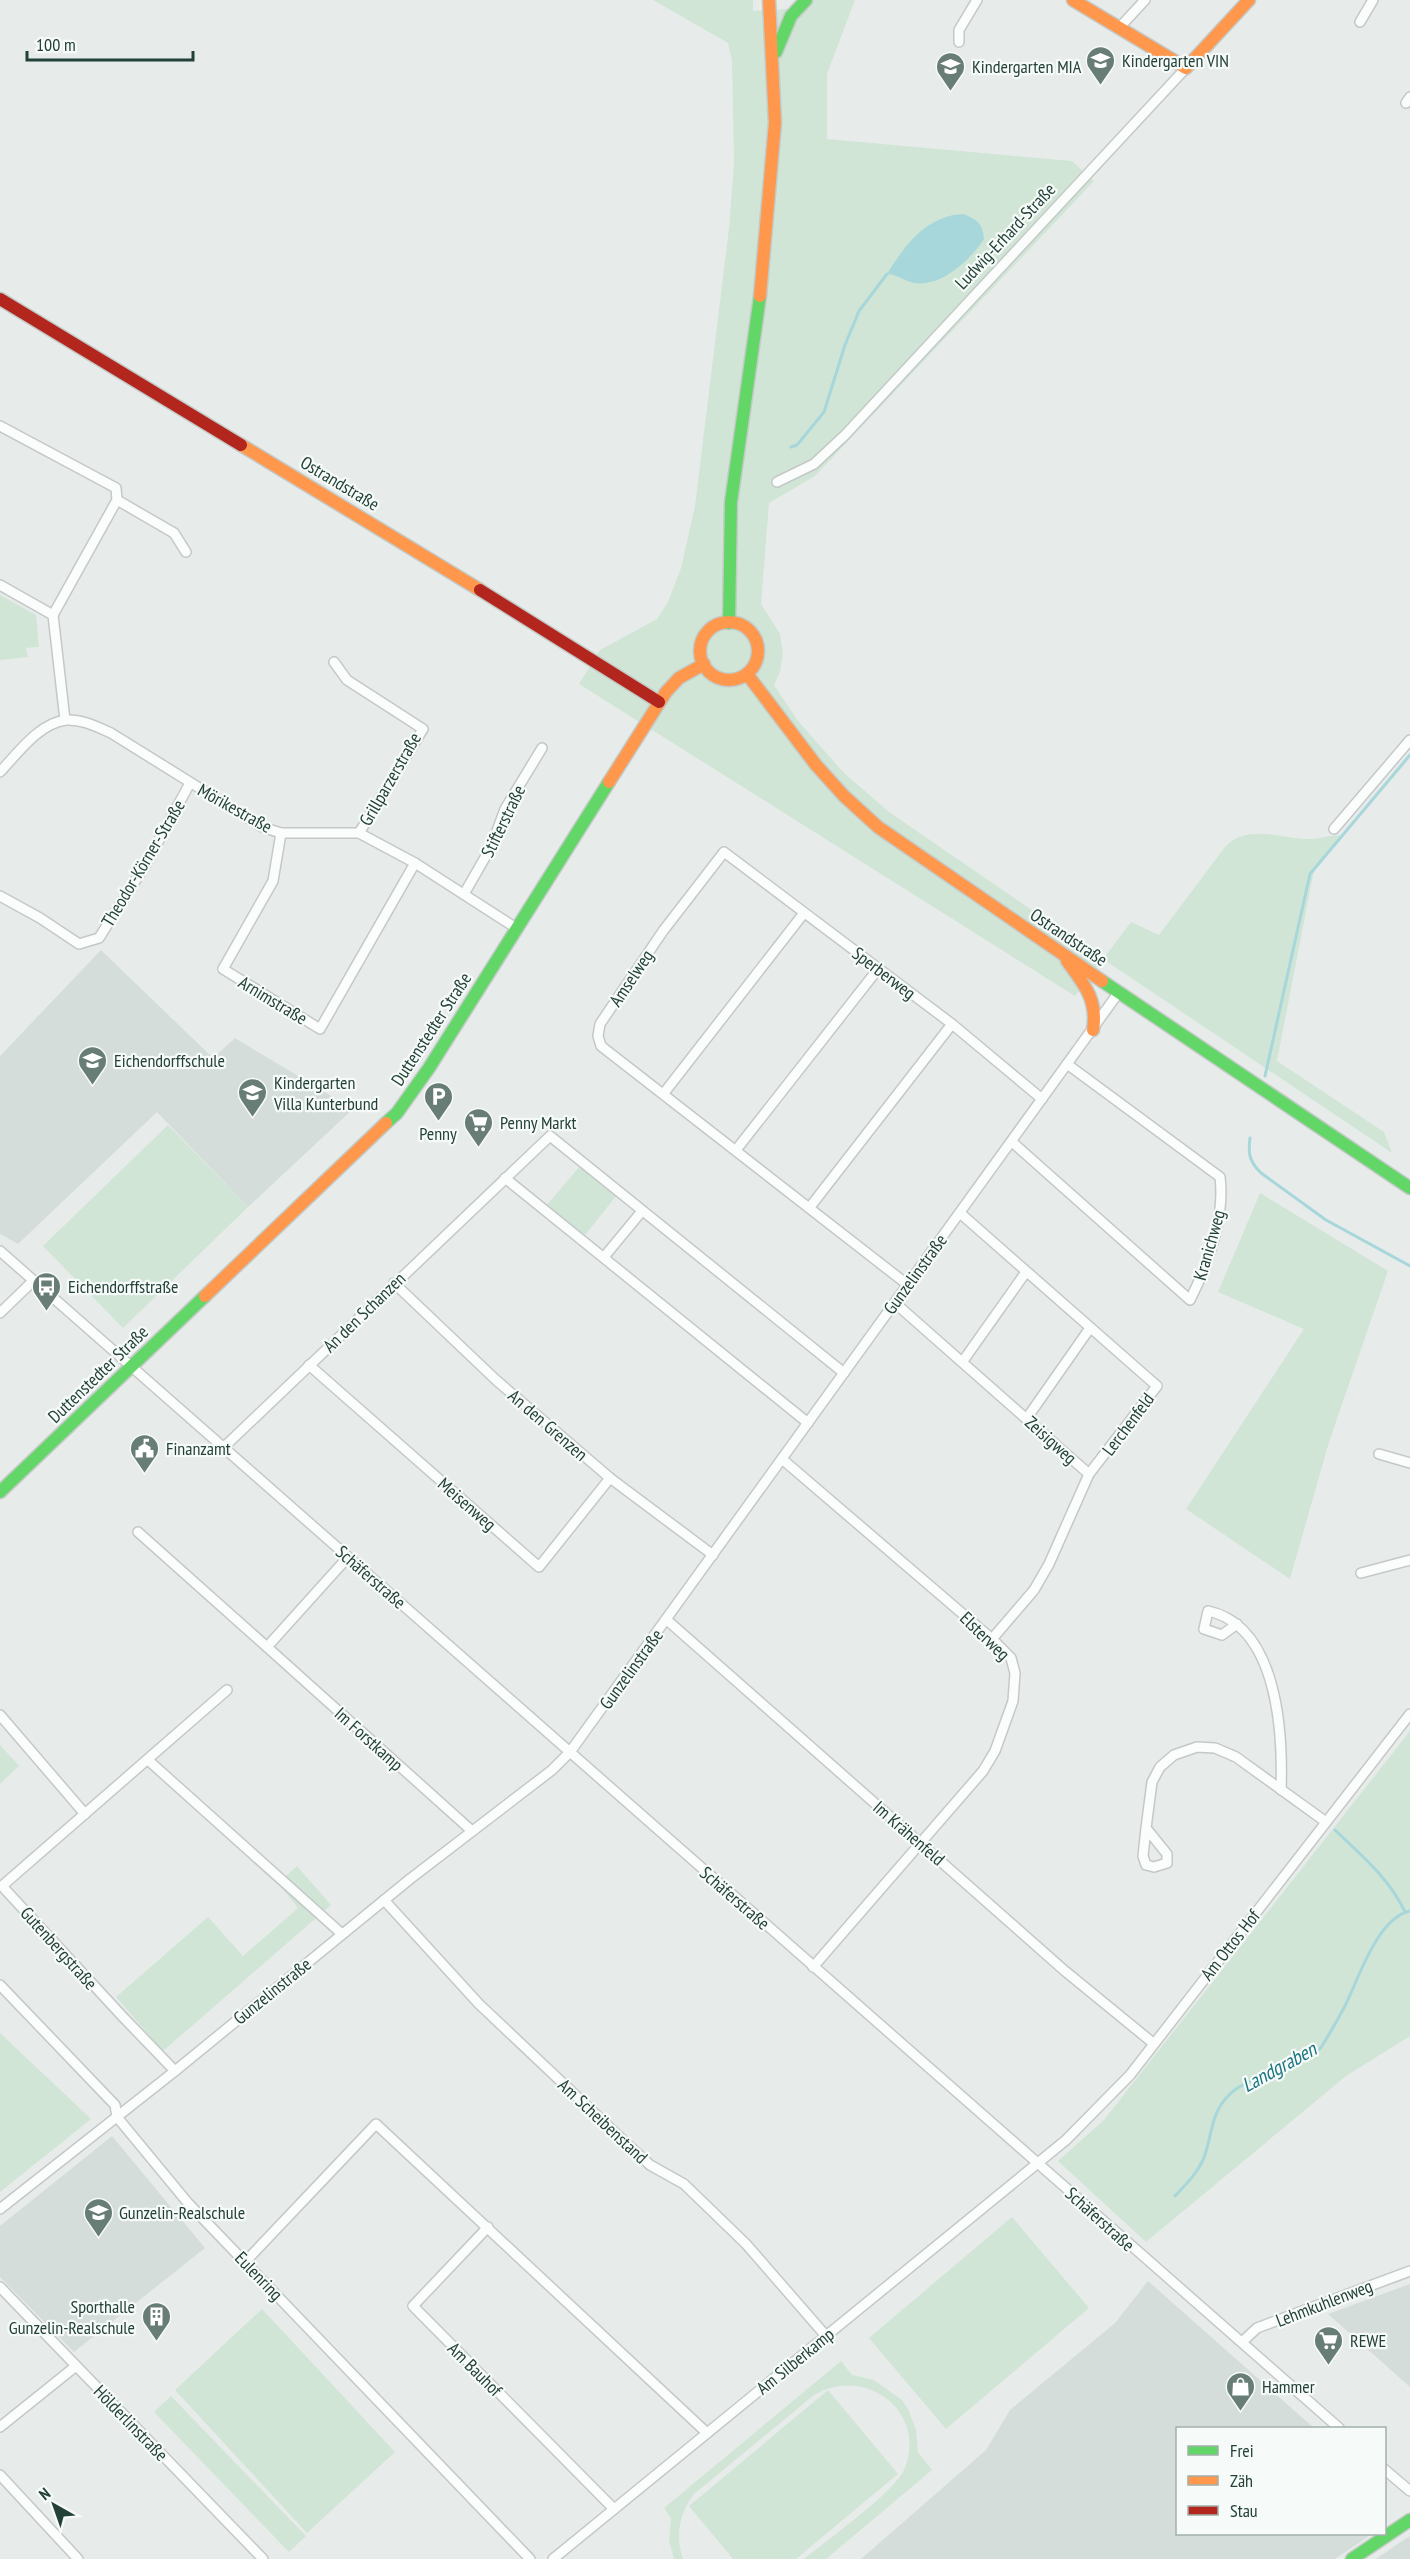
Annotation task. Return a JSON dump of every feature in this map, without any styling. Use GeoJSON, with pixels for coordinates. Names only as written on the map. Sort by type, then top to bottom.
{"type":"FeatureCollection","features":[{"type":"Feature","properties":{"kind":"street"},"geometry":{"type":"LineString","coordinates":[[729,623],[731,502],[765,248],[775,123],[769,0]]}},
{"type":"Feature","properties":{"kind":"street"},"geometry":{"type":"LineString","coordinates":[[773,59],[791,16],[806,0]]}},
{"type":"Feature","properties":{"kind":"street"},"geometry":{"type":"LineString","coordinates":[[959,42],[958,30],[977,0]]}},
{"type":"Feature","properties":{"kind":"street"},"geometry":{"type":"LineString","coordinates":[[1073,0],[1186,68]]}},
{"type":"Feature","properties":{"kind":"street"},"geometry":{"type":"LineString","coordinates":[[1119,28],[1145,0]]}},
{"type":"Feature","properties":{"kind":"street","name":"Ludwig-Erhard-Straße"},"geometry":{"type":"LineString","coordinates":[[777,482],[814,464],[845,435],[1249,0]]}},
{"type":"Feature","properties":{"kind":"street"},"geometry":{"type":"LineString","coordinates":[[1360,22],[1373,0]]}},
{"type":"Feature","properties":{"kind":"street","name":"Ostrandstraße"},"geometry":{"type":"LineString","coordinates":[[0,298],[566,642],[659,702]]}},
{"type":"Feature","properties":{"kind":"street"},"geometry":{"type":"LineString","coordinates":[[0,426],[116,488],[117,500],[53,615],[65,720],[48,727],[31,739],[0,772]]}},
{"type":"Feature","properties":{"kind":"street"},"geometry":{"type":"LineString","coordinates":[[117,500],[174,533],[186,552]]}},
{"type":"Feature","properties":{"kind":"street"},"geometry":{"type":"LineString","coordinates":[[0,585],[53,615]]}},
{"type":"Feature","properties":{"kind":"street"},"geometry":{"type":"LineString","coordinates":[[729,623],[746,628],[756,642],[757,659],[747,674],[736,679],[723,679],[712,674],[704,664],[701,652],[703,639],[717,626],[729,623]]}},
{"type":"Feature","properties":{"kind":"street","name":"Grillparzerstraße"},"geometry":{"type":"LineString","coordinates":[[334,662],[347,680],[423,729],[359,833]]}},
{"type":"Feature","properties":{"kind":"street","name":"Duttenstedter Straße"},"geometry":{"type":"LineString","coordinates":[[0,1492],[397,1113],[429,1068],[659,702],[679,678],[704,664]]}},
{"type":"Feature","properties":{"kind":"street","name":"Ostrandstraße"},"geometry":{"type":"LineString","coordinates":[[747,674],[816,765],[859,811],[898,843],[1410,1188]]}},
{"type":"Feature","properties":{"kind":"street","name":"Mörikestraße"},"geometry":{"type":"LineString","coordinates":[[65,720],[87,722],[111,733],[262,827],[281,833],[359,833],[415,863],[516,928]]}},
{"type":"Feature","properties":{"kind":"street"},"geometry":{"type":"LineString","coordinates":[[1334,829],[1410,740]]}},
{"type":"Feature","properties":{"kind":"street","name":"Stifterstraße"},"geometry":{"type":"LineString","coordinates":[[464,894],[491,847],[505,809],[543,748]]}},
{"type":"Feature","properties":{"kind":"street","name":"Theodor-Körner-Straße"},"geometry":{"type":"LineString","coordinates":[[0,896],[40,918],[79,944],[99,938],[147,862],[190,783]]}},
{"type":"Feature","properties":{"kind":"street","name":"Arnimstraße"},"geometry":{"type":"LineString","coordinates":[[281,833],[273,881],[223,969],[320,1029],[415,863]]}},
{"type":"Feature","properties":{"kind":"street","name":"Sperberweg"},"geometry":{"type":"LineString","coordinates":[[724,852],[952,1024],[1042,1099]]}},
{"type":"Feature","properties":{"kind":"street","name":"Amselweg"},"geometry":{"type":"LineString","coordinates":[[724,852],[663,931],[600,1024],[598,1036],[602,1046],[908,1284]]}},
{"type":"Feature","properties":{"kind":"street"},"geometry":{"type":"LineString","coordinates":[[664,1093],[804,913]]}},
{"type":"Feature","properties":{"kind":"street"},"geometry":{"type":"LineString","coordinates":[[1062,955],[1094,1002],[1097,1012],[1093,1030]]}},
{"type":"Feature","properties":{"kind":"street"},"geometry":{"type":"LineString","coordinates":[[736,1150],[878,969]]}},
{"type":"Feature","properties":{"kind":"street","name":"Gunzelinstraße"},"geometry":{"type":"LineString","coordinates":[[0,2209],[175,2071],[384,1900],[552,1770],[570,1752],[1119,992]]}},
{"type":"Feature","properties":{"kind":"street"},"geometry":{"type":"LineString","coordinates":[[810,1207],[952,1024]]}},
{"type":"Feature","properties":{"kind":"street","name":"Kranichweg"},"geometry":{"type":"LineString","coordinates":[[1012,1142],[1190,1300],[1214,1238],[1222,1196],[1220,1177],[1067,1065]]}},
{"type":"Feature","properties":{"kind":"street","name":"An den Schanzen"},"geometry":{"type":"LineString","coordinates":[[223,1448],[550,1136],[844,1373]]}},
{"type":"Feature","properties":{"kind":"street"},"geometry":{"type":"LineString","coordinates":[[505,1178],[808,1423]]}},
{"type":"Feature","properties":{"kind":"street"},"geometry":{"type":"LineString","coordinates":[[604,1257],[642,1211]]}},
{"type":"Feature","properties":{"kind":"street","name":"Lerchenfeld"},"geometry":{"type":"LineString","coordinates":[[960,1213],[1156,1386],[1089,1474]]}},
{"type":"Feature","properties":{"kind":"street"},"geometry":{"type":"LineString","coordinates":[[0,1251],[132,1367]]}},
{"type":"Feature","properties":{"kind":"street"},"geometry":{"type":"LineString","coordinates":[[963,1361],[1026,1272]]}},
{"type":"Feature","properties":{"kind":"street"},"geometry":{"type":"LineString","coordinates":[[0,1312],[33,1281]]}},
{"type":"Feature","properties":{"kind":"street","name":"An den Grenzen"},"geometry":{"type":"LineString","coordinates":[[394,1283],[496,1380],[610,1478],[713,1554]]}},
{"type":"Feature","properties":{"kind":"street","name":"Zeisigweg"},"geometry":{"type":"LineString","coordinates":[[895,1303],[1089,1474],[1049,1564],[1039,1581],[992,1639]]}},
{"type":"Feature","properties":{"kind":"street"},"geometry":{"type":"LineString","coordinates":[[1027,1418],[1090,1328]]}},
{"type":"Feature","properties":{"kind":"street","name":"Meisenweg"},"geometry":{"type":"LineString","coordinates":[[309,1365],[539,1567],[610,1478]]}},
{"type":"Feature","properties":{"kind":"street","name":"Schäferstraße"},"geometry":{"type":"LineString","coordinates":[[132,1367],[1338,2427]]}},
{"type":"Feature","properties":{"kind":"street"},"geometry":{"type":"LineString","coordinates":[[1378,1454],[1410,1462]]}},
{"type":"Feature","properties":{"kind":"street","name":"Elsterweg"},"geometry":{"type":"LineString","coordinates":[[782,1459],[992,1639],[1011,1658],[1016,1674],[1013,1701],[1004,1730],[983,1771],[813,1967]]}},
{"type":"Feature","properties":{"kind":"street","name":"Im Forstkamp"},"geometry":{"type":"LineString","coordinates":[[138,1532],[472,1831]]}},
{"type":"Feature","properties":{"kind":"street"},"geometry":{"type":"LineString","coordinates":[[267,1647],[348,1557]]}},
{"type":"Feature","properties":{"kind":"street"},"geometry":{"type":"LineString","coordinates":[[1361,1573],[1410,1560]]}},
{"type":"Feature","properties":{"kind":"street","name":"Im Krähenfeld"},"geometry":{"type":"LineString","coordinates":[[667,1620],[1065,1971],[1153,2043]]}},
{"type":"Feature","properties":{"kind":"street"},"geometry":{"type":"LineString","coordinates":[[1237,1624],[1257,1650],[1271,1685],[1279,1717],[1281,1790]]}},
{"type":"Feature","properties":{"kind":"street","name":"Gutenbergstraße"},"geometry":{"type":"LineString","coordinates":[[175,2071],[2,1886],[227,1690]]}},
{"type":"Feature","properties":{"kind":"street"},"geometry":{"type":"LineString","coordinates":[[0,1714],[85,1814]]}},
{"type":"Feature","properties":{"kind":"street","name":"Am Ottos Hof"},"geometry":{"type":"LineString","coordinates":[[1037,2163],[1102,2105],[1130,2075],[1410,1714]]}},
{"type":"Feature","properties":{"kind":"street"},"geometry":{"type":"LineString","coordinates":[[1146,1828],[1152,1782],[1160,1767],[1174,1755],[1197,1747],[1227,1752],[1326,1822]]}},
{"type":"Feature","properties":{"kind":"street"},"geometry":{"type":"LineString","coordinates":[[148,1760],[342,1934]]}},
{"type":"Feature","properties":{"kind":"street","name":"Am Scheibenstand"},"geometry":{"type":"LineString","coordinates":[[384,1900],[479,2004],[650,2165],[684,2184],[746,2244],[826,2336]]}},
{"type":"Feature","properties":{"kind":"street","name":"Eulenring"},"geometry":{"type":"LineString","coordinates":[[0,1985],[116,2104],[117,2117],[188,2203],[530,2559]]}},
{"type":"Feature","properties":{"kind":"street"},"geometry":{"type":"LineString","coordinates":[[245,2262],[376,2124],[707,2433]]}},
{"type":"Feature","properties":{"kind":"street","name":"Am Silberkamp"},"geometry":{"type":"LineString","coordinates":[[553,2559],[1037,2163]]}},
{"type":"Feature","properties":{"kind":"street","name":"Am Bauhof"},"geometry":{"type":"LineString","coordinates":[[488,2227],[413,2306],[614,2510]]}},
{"type":"Feature","properties":{"kind":"street","name":"Lehmkuhlenweg"},"geometry":{"type":"LineString","coordinates":[[1242,2343],[1257,2328],[1410,2271]]}},
{"type":"Feature","properties":{"kind":"street","name":"Hölderlinstraße"},"geometry":{"type":"LineString","coordinates":[[0,2287],[263,2559]]}},
{"type":"Feature","properties":{"kind":"street"},"geometry":{"type":"LineString","coordinates":[[0,2427],[76,2366]]}},
{"type":"Feature","properties":{"kind":"street"},"geometry":{"type":"LineString","coordinates":[[1386,2471],[1410,2491]]}},
{"type":"Feature","properties":{"kind":"street"},"geometry":{"type":"LineString","coordinates":[[0,2475],[78,2559]]}},
{"type":"Feature","properties":{"kind":"street"},"geometry":{"type":"LineString","coordinates":[[1352,2559],[1410,2520]]}},
{"type":"Feature","properties":{"kind":"shaded area","name":"Eichendorffschule"},"geometry":{"type":"Polygon","coordinates":[[[101,950],[213,1058],[235,1038],[353,1109],[248,1207],[157,1112],[18,1244],[0,1234],[0,1056],[101,950]]]}},
{"type":"Feature","properties":{"kind":"shaded area","name":"Gunzelin-Realschule"},"geometry":{"type":"Polygon","coordinates":[[[112,2136],[205,2248],[74,2352],[0,2277],[0,2226],[112,2136]]]}},
{"type":"Feature","properties":{"kind":"shaded area"},"geometry":{"type":"Polygon","coordinates":[[[1148,2281],[1313,2427],[1176,2427],[1176,2535],[1371,2535],[1335,2559],[861,2559],[986,2450],[1010,2410],[1115,2323],[1148,2281]]]}},
{"type":"Feature","properties":{"kind":"shaded area"},"geometry":{"type":"Polygon","coordinates":[[[1410,2284],[1410,2387],[1328,2314],[1410,2284]]]}},
{"type":"Feature","properties":{"kind":"shaded area"},"geometry":{"type":"Polygon","coordinates":[[[1410,2536],[1410,2559],[1376,2559],[1402,2541],[1410,2536]]]}},
{"type":"Feature","properties":{"kind":"green space"},"geometry":{"type":"Polygon","coordinates":[[[653,0],[753,0],[753,11],[803,8],[814,0],[855,0],[827,74],[827,139],[1072,161],[1094,181],[815,476],[769,503],[761,604],[780,634],[783,653],[780,672],[774,685],[798,721],[844,773],[889,812],[1103,959],[1075,996],[579,684],[600,650],[657,619],[668,602],[681,568],[695,506],[729,228],[734,164],[732,61],[728,43],[653,0]]]}},
{"type":"Feature","properties":{"kind":"green space"},"geometry":{"type":"Polygon","coordinates":[[[0,595],[36,615],[39,647],[26,648],[28,657],[0,660],[0,595]]]}},
{"type":"Feature","properties":{"kind":"green space"},"geometry":{"type":"Polygon","coordinates":[[[1254,834],[1310,839],[1342,836],[1314,870],[1277,1061],[1384,1132],[1392,1153],[1103,959],[1131,922],[1159,935],[1225,847],[1234,840],[1254,834]]]}},
{"type":"Feature","properties":{"kind":"green space"},"geometry":{"type":"Polygon","coordinates":[[[168,1125],[248,1207],[123,1328],[43,1246],[168,1125]]]}},
{"type":"Feature","properties":{"kind":"green space"},"geometry":{"type":"Polygon","coordinates":[[[580,1166],[617,1195],[585,1235],[547,1205],[580,1166]]]}},
{"type":"Feature","properties":{"kind":"green space"},"geometry":{"type":"Polygon","coordinates":[[[1260,1193],[1388,1271],[1329,1442],[1290,1579],[1186,1509],[1304,1329],[1218,1292],[1260,1193]]]}},
{"type":"Feature","properties":{"kind":"green space"},"geometry":{"type":"Polygon","coordinates":[[[1410,1731],[1410,2036],[1346,2076],[1146,2242],[1058,2161],[1104,2120],[1410,1731]]]}},
{"type":"Feature","properties":{"kind":"green space"},"geometry":{"type":"Polygon","coordinates":[[[0,1745],[19,1766],[0,1784],[0,1745]]]}},
{"type":"Feature","properties":{"kind":"green space"},"geometry":{"type":"Polygon","coordinates":[[[297,1866],[331,1905],[163,2051],[116,1997],[208,1917],[243,1956],[298,1908],[278,1883],[297,1866]]]}},
{"type":"Feature","properties":{"kind":"green space"},"geometry":{"type":"Polygon","coordinates":[[[0,2033],[91,2119],[0,2192],[0,2033]]]}},
{"type":"Feature","properties":{"kind":"green space"},"geometry":{"type":"Polygon","coordinates":[[[1012,2217],[1089,2308],[946,2429],[869,2338],[1012,2217]]]}},
{"type":"Feature","properties":{"kind":"green space"},"geometry":{"type":"Polygon","coordinates":[[[262,2309],[395,2452],[307,2533],[175,2390],[262,2309]]]}},
{"type":"Feature","properties":{"kind":"green space"},"geometry":{"type":"Polygon","coordinates":[[[841,2361],[852,2375],[874,2380],[902,2400],[916,2430],[918,2452],[932,2470],[826,2559],[804,2559],[887,2491],[904,2470],[909,2449],[908,2430],[900,2413],[888,2400],[872,2390],[854,2386],[834,2387],[814,2395],[694,2494],[685,2509],[680,2525],[679,2542],[683,2559],[674,2559],[669,2540],[671,2518],[664,2508],[841,2361]]]}},
{"type":"Feature","properties":{"kind":"green space"},"geometry":{"type":"Polygon","coordinates":[[[828,2390],[898,2474],[796,2559],[733,2559],[689,2506],[828,2390]]]}},
{"type":"Feature","properties":{"kind":"green space"},"geometry":{"type":"Polygon","coordinates":[[[171,2396],[306,2536],[289,2552],[154,2412],[171,2396]]]}},
{"type":"Feature","properties":{"kind":"water"},"geometry":{"type":"Polygon","coordinates":[[[963,214],[978,223],[984,239],[963,263],[945,276],[924,283],[914,283],[887,274],[909,243],[927,226],[950,216],[963,214]]]}},
{"type":"Feature","properties":{"kind":"waterway"},"geometry":{"type":"LineString","coordinates":[[791,447],[797,445],[824,412],[845,345],[859,311],[887,274]]}},
{"type":"Feature","properties":{"kind":"waterway"},"geometry":{"type":"LineString","coordinates":[[1265,1076],[1310,874],[1410,755]]}},
{"type":"Feature","properties":{"kind":"waterway"},"geometry":{"type":"LineString","coordinates":[[1250,1138],[1250,1157],[1261,1173],[1326,1220],[1410,1266]]}},
{"type":"Feature","properties":{"kind":"waterway"},"geometry":{"type":"LineString","coordinates":[[1335,1830],[1383,1878],[1405,1912]]}},
{"type":"Feature","properties":{"kind":"waterway","name":"Landgraben"},"geometry":{"type":"LineString","coordinates":[[1175,2196],[1194,2175],[1203,2160],[1215,2117],[1223,2102],[1239,2087],[1306,2058],[1322,2046],[1345,2006],[1378,1937],[1398,1916],[1410,1911]]}},
{"type":"Feature","properties":{"kind":"traffic: fast"},"geometry":{"type":"LineString","coordinates":[[776,52],[791,16],[806,0]]}},
{"type":"Feature","properties":{"kind":"traffic: fast"},"geometry":{"type":"LineString","coordinates":[[729,623],[731,502],[760,296]]}},
{"type":"Feature","properties":{"kind":"traffic: fast"},"geometry":{"type":"LineString","coordinates":[[386,1123],[397,1113],[429,1068],[609,782]]}},
{"type":"Feature","properties":{"kind":"traffic: fast"},"geometry":{"type":"LineString","coordinates":[[1102,981],[1410,1188]]}},
{"type":"Feature","properties":{"kind":"traffic: fast"},"geometry":{"type":"LineString","coordinates":[[0,1492],[205,1296]]}},
{"type":"Feature","properties":{"kind":"traffic: fast"},"geometry":{"type":"LineString","coordinates":[[1352,2559],[1410,2520]]}},
{"type":"Feature","properties":{"kind":"traffic: slow"},"geometry":{"type":"LineString","coordinates":[[760,296],[775,123],[769,0]]}},
{"type":"Feature","properties":{"kind":"traffic: slow"},"geometry":{"type":"LineString","coordinates":[[1073,0],[1186,68],[1249,0]]}},
{"type":"Feature","properties":{"kind":"traffic: slow"},"geometry":{"type":"LineString","coordinates":[[241,445],[480,590]]}},
{"type":"Feature","properties":{"kind":"traffic: slow"},"geometry":{"type":"LineString","coordinates":[[729,622],[745,627],[753,635],[758,651],[753,667],[745,675],[729,680],[713,675],[705,667],[700,651],[705,635],[713,627],[729,622]]}},
{"type":"Feature","properties":{"kind":"traffic: slow"},"geometry":{"type":"LineString","coordinates":[[609,782],[666,692],[679,678],[704,664]]}},
{"type":"Feature","properties":{"kind":"traffic: slow"},"geometry":{"type":"LineString","coordinates":[[747,674],[816,765],[844,796],[878,827],[1102,981]]}},
{"type":"Feature","properties":{"kind":"traffic: slow"},"geometry":{"type":"LineString","coordinates":[[1067,961],[1088,993],[1093,1010],[1093,1030]]}},
{"type":"Feature","properties":{"kind":"traffic: slow"},"geometry":{"type":"LineString","coordinates":[[205,1296],[386,1123]]}},
{"type":"Feature","properties":{"kind":"traffic: jam"},"geometry":{"type":"LineString","coordinates":[[0,299],[241,445]]}},
{"type":"Feature","properties":{"kind":"traffic: jam"},"geometry":{"type":"LineString","coordinates":[[480,590],[659,702]]}},
{"type":"Feature","properties":{"kind":"place","name":"Kindergarten VIN"},"geometry":{"type":"Point","coordinates":[1101,86]}},
{"type":"Feature","properties":{"kind":"place","name":"Kindergarten MIA"},"geometry":{"type":"Point","coordinates":[951,92]}},
{"type":"Feature","properties":{"kind":"place","name":"Eichendorffschule"},"geometry":{"type":"Point","coordinates":[93,1086]}},
{"type":"Feature","properties":{"kind":"place","name":"Kindergarten Villa Kunterbund"},"geometry":{"type":"Point","coordinates":[253,1118]}},
{"type":"Feature","properties":{"kind":"place","name":"Penny"},"geometry":{"type":"Point","coordinates":[438,1122]}},
{"type":"Feature","properties":{"kind":"place","name":"Penny Markt"},"geometry":{"type":"Point","coordinates":[479,1148]}},
{"type":"Feature","properties":{"kind":"place","name":"Eichendorffstraße"},"geometry":{"type":"Point","coordinates":[47,1312]}},
{"type":"Feature","properties":{"kind":"place","name":"Finanzamt"},"geometry":{"type":"Point","coordinates":[145,1474]}},
{"type":"Feature","properties":{"kind":"place","name":"Gunzelin-Realschule"},"geometry":{"type":"Point","coordinates":[98,2238]}},
{"type":"Feature","properties":{"kind":"place","name":"Sporthalle Gunzelin-Realschule"},"geometry":{"type":"Point","coordinates":[156,2342]}},
{"type":"Feature","properties":{"kind":"place","name":"REWE"},"geometry":{"type":"Point","coordinates":[1329,2366]}},
{"type":"Feature","properties":{"kind":"place","name":"Hammer"},"geometry":{"type":"Point","coordinates":[1241,2412]}}]}
